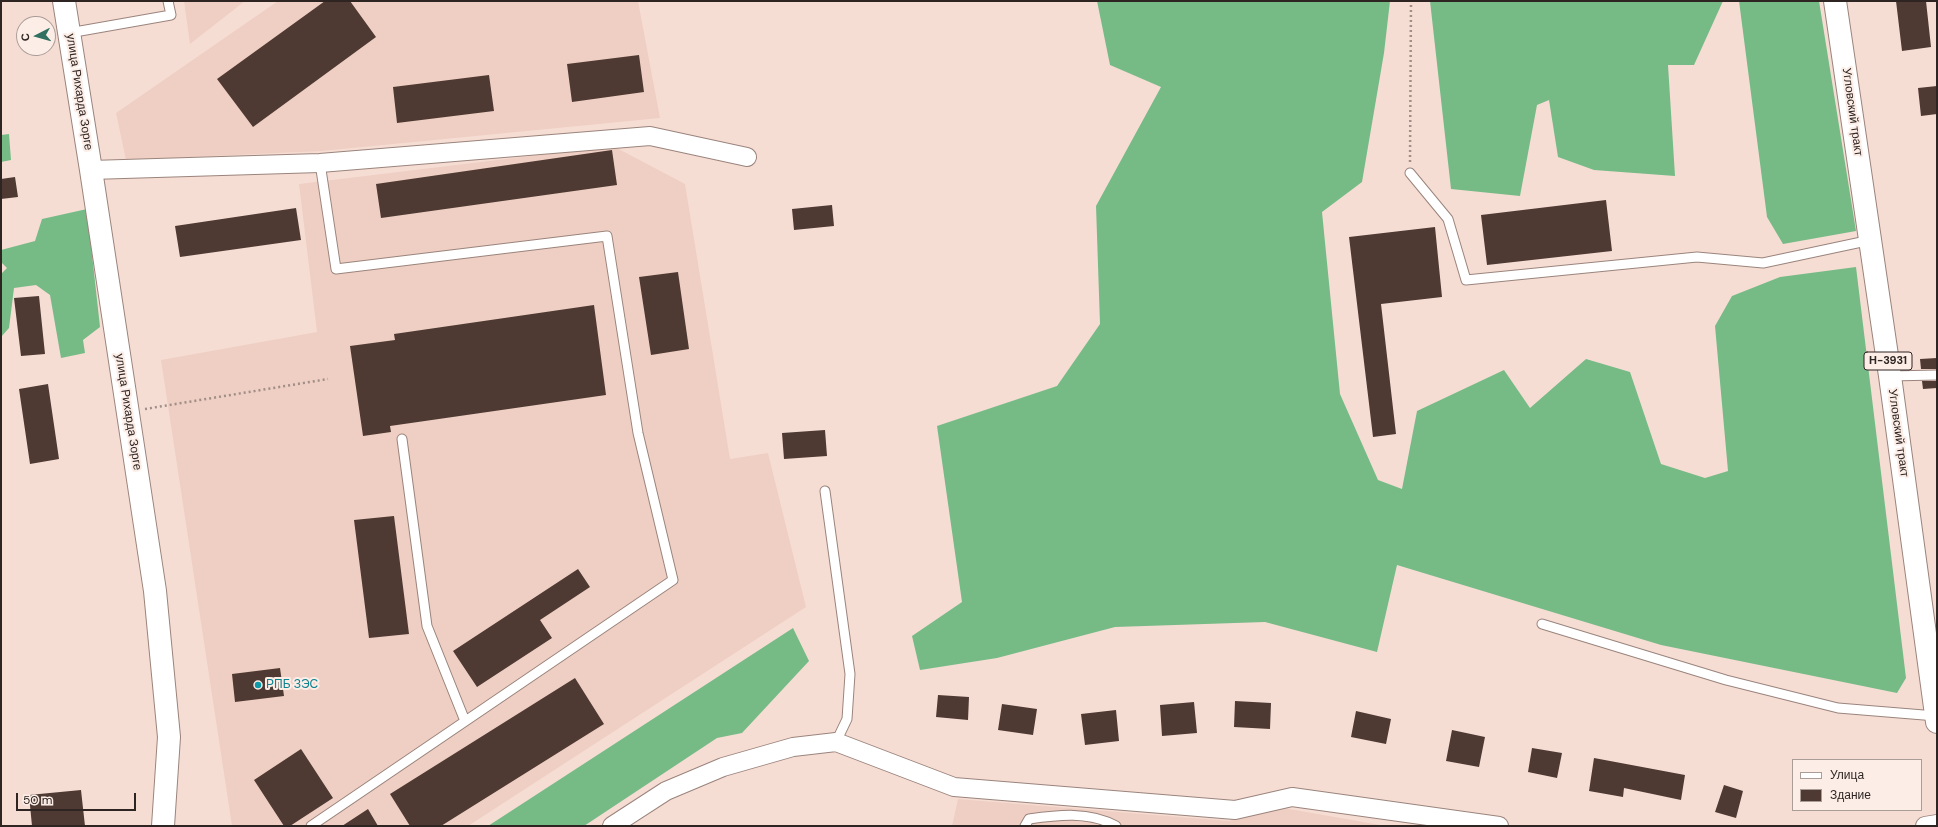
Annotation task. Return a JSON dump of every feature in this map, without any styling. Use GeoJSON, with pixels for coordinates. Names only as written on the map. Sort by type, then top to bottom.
{"type":"FeatureCollection","features":[{"type":"Feature","properties":{"kind":"main road","name":"улица Рихарда Зорге"},"geometry":{"type":"LineString","coordinates":[[64,1],[155,592],[169,737],[163,826]]}},
{"type":"Feature","properties":{"kind":"main road","name":"Угловский тракт"},"geometry":{"type":"LineString","coordinates":[[1835,1],[1871,240],[1936,719]]}},
{"type":"Feature","properties":{"kind":"street"},"geometry":{"type":"LineString","coordinates":[[91,170],[320,163],[650,136],[747,157]]}},
{"type":"Feature","properties":{"kind":"street"},"geometry":{"type":"LineString","coordinates":[[612,826],[666,791],[723,767],[793,747],[836,742],[954,787],[1236,810],[1292,798],[1499,826]]}},
{"type":"Feature","properties":{"kind":"street"},"geometry":{"type":"LineString","coordinates":[[1925,826],[1937,824]]}},
{"type":"Feature","properties":{"kind":"lane"},"geometry":{"type":"LineString","coordinates":[[69,33],[171,15],[168,1]]}},
{"type":"Feature","properties":{"kind":"lane"},"geometry":{"type":"LineString","coordinates":[[311,826],[673,580],[638,433],[607,236],[336,269],[320,163]]}},
{"type":"Feature","properties":{"kind":"lane"},"geometry":{"type":"LineString","coordinates":[[1410,173],[1448,219],[1466,280],[1697,256],[1763,264],[1871,240]]}},
{"type":"Feature","properties":{"kind":"lane"},"geometry":{"type":"LineString","coordinates":[[1890,376],[1937,375]]}},
{"type":"Feature","properties":{"kind":"lane"},"geometry":{"type":"LineString","coordinates":[[402,439],[427,626],[465,721]]}},
{"type":"Feature","properties":{"kind":"lane"},"geometry":{"type":"LineString","coordinates":[[825,491],[850,674],[847,718],[836,742]]}},
{"type":"Feature","properties":{"kind":"lane"},"geometry":{"type":"LineString","coordinates":[[1542,624],[1726,680],[1838,708],[1936,719]]}},
{"type":"Feature","properties":{"kind":"lane"},"geometry":{"type":"LineString","coordinates":[[1025,826],[1029,819],[1066,814],[1107,821],[1116,826]]}},
{"type":"Feature","properties":{"kind":"path"},"geometry":{"type":"LineString","coordinates":[[1410,173],[1411,1]]}},
{"type":"Feature","properties":{"kind":"path"},"geometry":{"type":"LineString","coordinates":[[128,411],[177,405],[328,379]]}},
{"type":"Feature","properties":{"kind":"shaded area"},"geometry":{"type":"Polygon","coordinates":[[[184,1],[245,1],[190,44],[184,1]]]}},
{"type":"Feature","properties":{"kind":"shaded area"},"geometry":{"type":"Polygon","coordinates":[[[278,1],[638,1],[660,118],[322,151],[126,160],[116,113],[278,1]]]}},
{"type":"Feature","properties":{"kind":"shaded area"},"geometry":{"type":"Polygon","coordinates":[[[613,146],[685,184],[730,459],[768,453],[806,607],[468,826],[232,826],[161,360],[317,332],[299,184],[613,146]]]}},
{"type":"Feature","properties":{"kind":"shaded area"},"geometry":{"type":"Polygon","coordinates":[[[958,799],[1229,821],[1278,807],[1386,826],[952,826],[958,799]]]}},
{"type":"Feature","properties":{"kind":"green space"},"geometry":{"type":"Polygon","coordinates":[[[1097,1],[1390,1],[1384,53],[1362,182],[1322,212],[1340,394],[1378,480],[1402,489],[1417,411],[1504,370],[1530,408],[1586,359],[1630,372],[1661,464],[1705,478],[1728,471],[1715,326],[1732,296],[1780,277],[1856,267],[1906,678],[1897,693],[1661,645],[1397,565],[1377,652],[1265,622],[1115,627],[997,658],[920,670],[912,636],[962,602],[937,426],[1057,386],[1100,324],[1096,206],[1161,87],[1110,65],[1097,1]]]}},
{"type":"Feature","properties":{"kind":"green space"},"geometry":{"type":"Polygon","coordinates":[[[1430,1],[1723,1],[1694,65],[1668,65],[1675,176],[1594,170],[1558,157],[1549,100],[1537,105],[1520,196],[1451,189],[1430,1]]]}},
{"type":"Feature","properties":{"kind":"green space"},"geometry":{"type":"Polygon","coordinates":[[[1739,1],[1819,1],[1856,231],[1783,244],[1767,217],[1739,1]]]}},
{"type":"Feature","properties":{"kind":"green space"},"geometry":{"type":"Polygon","coordinates":[[[9,134],[11,160],[1,162],[1,135],[9,134]]]}},
{"type":"Feature","properties":{"kind":"green space"},"geometry":{"type":"Polygon","coordinates":[[[87,209],[100,327],[83,340],[85,353],[61,358],[50,295],[36,285],[14,288],[9,328],[1,337],[1,274],[7,268],[1,262],[1,250],[35,241],[42,219],[87,209]]]}},
{"type":"Feature","properties":{"kind":"green space"},"geometry":{"type":"Polygon","coordinates":[[[793,628],[809,661],[742,733],[717,738],[584,826],[488,826],[793,628]]]}},
{"type":"Feature","properties":{"kind":"building"},"geometry":{"type":"Polygon","coordinates":[[[325,1],[350,1],[376,37],[253,127],[217,79],[325,1]]]}},
{"type":"Feature","properties":{"kind":"building"},"geometry":{"type":"Polygon","coordinates":[[[1896,1],[1926,1],[1931,47],[1902,51],[1896,1]]]}},
{"type":"Feature","properties":{"kind":"building"},"geometry":{"type":"Polygon","coordinates":[[[639,55],[644,92],[572,102],[567,64],[639,55]]]}},
{"type":"Feature","properties":{"kind":"building"},"geometry":{"type":"Polygon","coordinates":[[[489,75],[494,111],[397,123],[393,87],[489,75]]]}},
{"type":"Feature","properties":{"kind":"building"},"geometry":{"type":"Polygon","coordinates":[[[1937,86],[1937,114],[1921,116],[1918,88],[1937,86]]]}},
{"type":"Feature","properties":{"kind":"building"},"geometry":{"type":"Polygon","coordinates":[[[612,150],[617,185],[381,218],[376,184],[612,150]]]}},
{"type":"Feature","properties":{"kind":"building"},"geometry":{"type":"Polygon","coordinates":[[[15,177],[18,197],[1,199],[1,179],[15,177]]]}},
{"type":"Feature","properties":{"kind":"building"},"geometry":{"type":"Polygon","coordinates":[[[1606,200],[1612,251],[1487,265],[1481,215],[1606,200]]]}},
{"type":"Feature","properties":{"kind":"building"},"geometry":{"type":"Polygon","coordinates":[[[832,205],[834,226],[794,230],[792,209],[832,205]]]}},
{"type":"Feature","properties":{"kind":"building"},"geometry":{"type":"Polygon","coordinates":[[[296,208],[301,240],[180,257],[175,226],[296,208]]]}},
{"type":"Feature","properties":{"kind":"building"},"geometry":{"type":"Polygon","coordinates":[[[1435,227],[1442,297],[1381,304],[1396,434],[1373,437],[1349,237],[1435,227]]]}},
{"type":"Feature","properties":{"kind":"building"},"geometry":{"type":"Polygon","coordinates":[[[678,272],[689,349],[651,355],[639,277],[678,272]]]}},
{"type":"Feature","properties":{"kind":"building"},"geometry":{"type":"Polygon","coordinates":[[[39,296],[45,354],[21,356],[14,298],[39,296]]]}},
{"type":"Feature","properties":{"kind":"building"},"geometry":{"type":"Polygon","coordinates":[[[594,305],[606,395],[390,426],[391,432],[363,436],[350,346],[395,340],[394,334],[594,305]]]}},
{"type":"Feature","properties":{"kind":"building"},"geometry":{"type":"Polygon","coordinates":[[[1937,358],[1937,369],[1921,369],[1920,359],[1937,358]]]}},
{"type":"Feature","properties":{"kind":"building"},"geometry":{"type":"Polygon","coordinates":[[[1922,381],[1937,381],[1937,388],[1923,389],[1922,381]]]}},
{"type":"Feature","properties":{"kind":"building"},"geometry":{"type":"Polygon","coordinates":[[[48,384],[59,459],[30,464],[19,389],[48,384]]]}},
{"type":"Feature","properties":{"kind":"building"},"geometry":{"type":"Polygon","coordinates":[[[825,430],[827,456],[784,459],[782,433],[825,430]]]}},
{"type":"Feature","properties":{"kind":"building"},"geometry":{"type":"Polygon","coordinates":[[[394,516],[409,634],[369,638],[354,520],[394,516]]]}},
{"type":"Feature","properties":{"kind":"building"},"geometry":{"type":"Polygon","coordinates":[[[578,569],[590,587],[540,620],[552,638],[477,687],[453,651],[578,569]]]}},
{"type":"Feature","properties":{"kind":"building","name":"РПБ ЗЭС"},"geometry":{"type":"Polygon","coordinates":[[[280,668],[284,696],[235,702],[232,674],[280,668]]]}},
{"type":"Feature","properties":{"kind":"building"},"geometry":{"type":"Polygon","coordinates":[[[575,678],[604,724],[441,826],[410,826],[390,794],[575,678]]]}},
{"type":"Feature","properties":{"kind":"building"},"geometry":{"type":"Polygon","coordinates":[[[938,695],[969,697],[968,720],[936,717],[938,695]]]}},
{"type":"Feature","properties":{"kind":"building"},"geometry":{"type":"Polygon","coordinates":[[[1235,701],[1271,703],[1270,729],[1234,727],[1235,701]]]}},
{"type":"Feature","properties":{"kind":"building"},"geometry":{"type":"Polygon","coordinates":[[[1194,702],[1197,733],[1162,736],[1160,705],[1194,702]]]}},
{"type":"Feature","properties":{"kind":"building"},"geometry":{"type":"Polygon","coordinates":[[[1002,704],[1037,709],[1033,735],[998,730],[1002,704]]]}},
{"type":"Feature","properties":{"kind":"building"},"geometry":{"type":"Polygon","coordinates":[[[1116,710],[1119,741],[1085,745],[1081,714],[1116,710]]]}},
{"type":"Feature","properties":{"kind":"building"},"geometry":{"type":"Polygon","coordinates":[[[1356,711],[1391,719],[1386,744],[1351,737],[1356,711]]]}},
{"type":"Feature","properties":{"kind":"building"},"geometry":{"type":"Polygon","coordinates":[[[1452,730],[1485,737],[1479,767],[1446,761],[1452,730]]]}},
{"type":"Feature","properties":{"kind":"building"},"geometry":{"type":"Polygon","coordinates":[[[1532,748],[1562,753],[1557,778],[1528,772],[1532,748]]]}},
{"type":"Feature","properties":{"kind":"building"},"geometry":{"type":"Polygon","coordinates":[[[301,749],[333,798],[290,826],[284,826],[254,780],[301,749]]]}},
{"type":"Feature","properties":{"kind":"building"},"geometry":{"type":"Polygon","coordinates":[[[1594,758],[1685,775],[1681,800],[1624,788],[1623,797],[1589,791],[1594,758]]]}},
{"type":"Feature","properties":{"kind":"building"},"geometry":{"type":"Polygon","coordinates":[[[1724,785],[1743,791],[1736,818],[1715,812],[1724,785]]]}},
{"type":"Feature","properties":{"kind":"building"},"geometry":{"type":"Polygon","coordinates":[[[81,790],[85,826],[32,826],[29,795],[81,790]]]}},
{"type":"Feature","properties":{"kind":"building"},"geometry":{"type":"Polygon","coordinates":[[[368,809],[378,826],[342,826],[368,809]]]}},
{"type":"Feature","properties":{"kind":"place","name":"РПБ ЗЭС"},"geometry":{"type":"Point","coordinates":[258,685]}}]}
